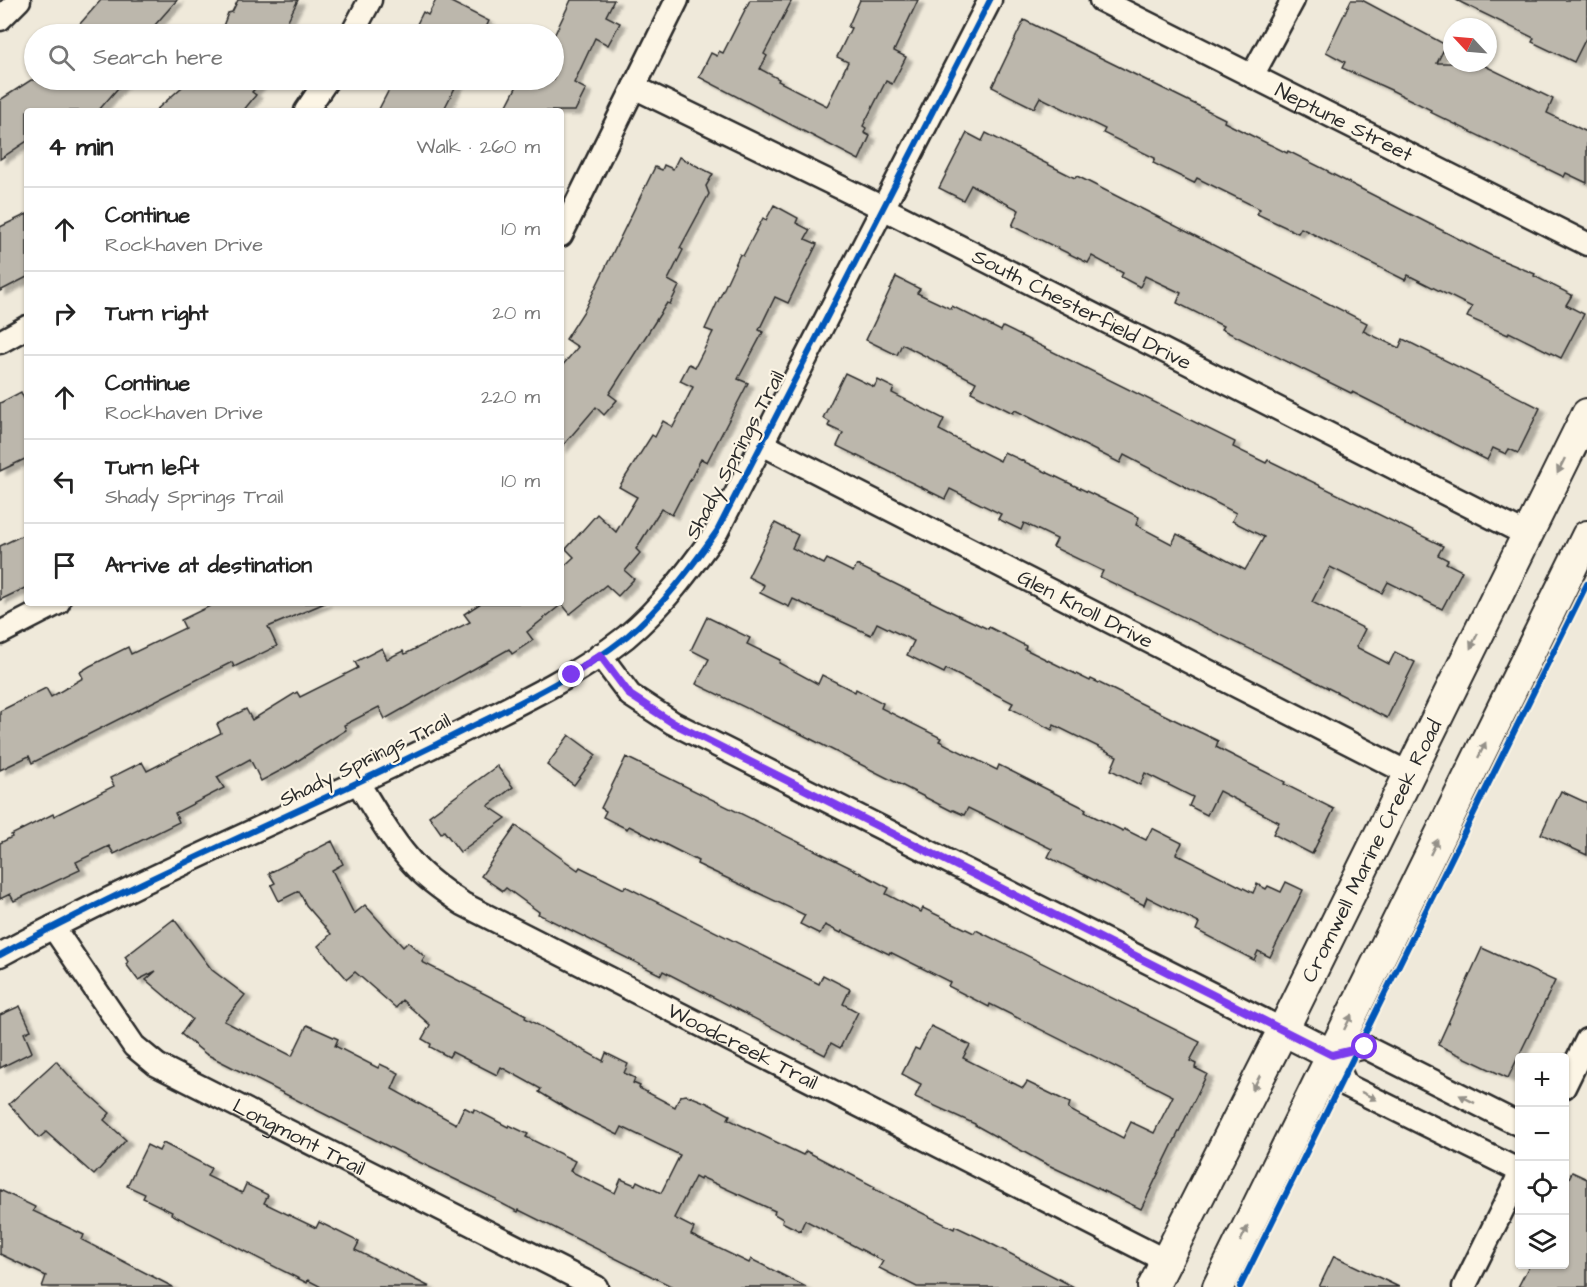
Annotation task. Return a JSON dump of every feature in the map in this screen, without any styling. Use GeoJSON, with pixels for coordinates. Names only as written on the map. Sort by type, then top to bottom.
{"type":"FeatureCollection","features":[{"type":"Feature","properties":{"kind":"main road","name":"Cromwell Marine Creek Road"},"geometry":{"type":"LineString","coordinates":[[1153,1287],[1283,1030],[1587,414]]}},
{"type":"Feature","properties":{"kind":"main road"},"geometry":{"type":"LineString","coordinates":[[1218,1287],[1587,536]]}},
{"type":"Feature","properties":{"kind":"main road"},"geometry":{"type":"LineString","coordinates":[[1283,1030],[1332,1055]]}},
{"type":"Feature","properties":{"kind":"street"},"geometry":{"type":"LineString","coordinates":[[0,19],[19,0]]}},
{"type":"Feature","properties":{"kind":"street"},"geometry":{"type":"LineString","coordinates":[[357,24],[370,0]]}},
{"type":"Feature","properties":{"kind":"street"},"geometry":{"type":"LineString","coordinates":[[564,229],[677,0]]}},
{"type":"Feature","properties":{"kind":"street","name":"Shady Springs Trail"},"geometry":{"type":"LineString","coordinates":[[0,955],[53,927],[358,783],[572,675],[627,636],[679,584],[717,531],[990,0]]}},
{"type":"Feature","properties":{"kind":"street","name":"Neptune Street"},"geometry":{"type":"LineString","coordinates":[[1101,0],[1587,244]]}},
{"type":"Feature","properties":{"kind":"street"},"geometry":{"type":"LineString","coordinates":[[1252,76],[1293,0]]}},
{"type":"Feature","properties":{"kind":"street","name":"South Chesterfield Drive"},"geometry":{"type":"LineString","coordinates":[[634,87],[883,208],[1527,535]]}},
{"type":"Feature","properties":{"kind":"street"},"geometry":{"type":"LineString","coordinates":[[308,108],[320,90]]}},
{"type":"Feature","properties":{"kind":"street"},"geometry":{"type":"LineString","coordinates":[[0,342],[24,329]]}},
{"type":"Feature","properties":{"kind":"street","name":"Glen Knoll Drive"},"geometry":{"type":"LineString","coordinates":[[762,444],[1408,773]]}},
{"type":"Feature","properties":{"kind":"street"},"geometry":{"type":"LineString","coordinates":[[0,633],[52,606]]}},
{"type":"Feature","properties":{"kind":"street"},"geometry":{"type":"LineString","coordinates":[[600,655],[630,695],[673,723],[1283,1030]]}},
{"type":"Feature","properties":{"kind":"street","name":"Woodcreek Trail"},"geometry":{"type":"LineString","coordinates":[[358,783],[394,840],[416,868],[464,904],[1166,1261]]}},
{"type":"Feature","properties":{"kind":"street","name":"Longmont Trail"},"geometry":{"type":"LineString","coordinates":[[53,927],[134,1046],[157,1065],[596,1287]]}},
{"type":"Feature","properties":{"kind":"street"},"geometry":{"type":"LineString","coordinates":[[1569,1077],[1587,1040]]}},
{"type":"Feature","properties":{"kind":"street"},"geometry":{"type":"LineString","coordinates":[[1515,1122],[1365,1047],[1332,1055],[1346,1084],[1515,1170]]}},
{"type":"Feature","properties":{"kind":"street"},"geometry":{"type":"LineString","coordinates":[[1464,1287],[1515,1183]]}},
{"type":"Feature","properties":{"kind":"building"},"geometry":{"type":"Polygon","coordinates":[[[101,0],[177,0],[156,24],[80,24],[101,0]]]}},
{"type":"Feature","properties":{"kind":"building"},"geometry":{"type":"Polygon","coordinates":[[[238,0],[298,0],[286,24],[224,24],[228,13],[232,12],[238,0]]]}},
{"type":"Feature","properties":{"kind":"building"},"geometry":{"type":"Polygon","coordinates":[[[436,0],[447,0],[489,21],[488,24],[417,24],[423,12],[428,15],[436,0]]]}},
{"type":"Feature","properties":{"kind":"building"},"geometry":{"type":"Polygon","coordinates":[[[571,0],[614,0],[606,16],[620,23],[608,45],[595,38],[574,83],[586,89],[575,111],[564,111],[564,108],[506,108],[515,90],[564,90],[564,24],[560,24],[571,0]]]}},
{"type":"Feature","properties":{"kind":"building"},"geometry":{"type":"Polygon","coordinates":[[[750,0],[792,0],[764,54],[767,56],[760,69],[779,79],[778,81],[827,106],[848,62],[837,57],[851,28],[848,27],[860,0],[918,0],[894,51],[906,57],[892,84],[886,81],[863,126],[866,128],[864,133],[870,136],[859,160],[699,77],[711,53],[717,56],[719,51],[723,53],[750,0]]]}},
{"type":"Feature","properties":{"kind":"building"},"geometry":{"type":"Polygon","coordinates":[[[1351,0],[1362,0],[1443,43],[1443,51],[1437,63],[1443,63],[1443,72],[1497,72],[1553,99],[1547,113],[1587,132],[1587,183],[1566,173],[1564,177],[1430,112],[1431,110],[1391,90],[1342,68],[1345,62],[1326,52],[1351,0]]]}},
{"type":"Feature","properties":{"kind":"building"},"geometry":{"type":"Polygon","coordinates":[[[1456,0],[1587,0],[1587,36],[1574,62],[1532,42],[1534,38],[1456,0]]]}},
{"type":"Feature","properties":{"kind":"building"},"geometry":{"type":"Polygon","coordinates":[[[1024,20],[1225,119],[1224,122],[1328,171],[1494,257],[1535,274],[1534,276],[1572,295],[1566,305],[1584,314],[1561,358],[1509,332],[1508,335],[1467,317],[1472,307],[1408,275],[1405,280],[1301,228],[1298,233],[1257,214],[1260,209],[1197,178],[1194,183],[1153,163],[1155,158],[1103,133],[1105,129],[1040,97],[1034,108],[992,87],[1024,20]]]}},
{"type":"Feature","properties":{"kind":"building"},"geometry":{"type":"Polygon","coordinates":[[[24,85],[24,90],[116,90],[101,108],[24,108],[24,143],[0,159],[0,100],[24,85]]]}},
{"type":"Feature","properties":{"kind":"building"},"geometry":{"type":"Polygon","coordinates":[[[179,90],[254,90],[252,92],[256,95],[245,108],[158,108],[179,90]]]}},
{"type":"Feature","properties":{"kind":"building"},"geometry":{"type":"Polygon","coordinates":[[[389,90],[454,90],[445,108],[380,108],[389,90]]]}},
{"type":"Feature","properties":{"kind":"building"},"geometry":{"type":"Polygon","coordinates":[[[967,133],[982,141],[986,133],[1075,178],[1077,176],[1367,323],[1363,331],[1399,348],[1403,339],[1540,408],[1518,453],[1509,449],[1506,454],[1493,448],[1487,460],[1221,329],[1223,326],[1177,303],[1181,293],[1145,276],[1140,287],[1121,277],[1123,273],[1092,256],[1088,263],[1012,226],[1019,210],[971,185],[963,200],[939,188],[967,133]]]}},
{"type":"Feature","properties":{"kind":"building"},"geometry":{"type":"Polygon","coordinates":[[[679,157],[713,174],[706,186],[709,194],[680,248],[683,250],[668,280],[679,286],[670,304],[667,303],[609,394],[617,400],[604,415],[596,407],[564,444],[564,363],[578,347],[566,339],[584,311],[655,167],[662,170],[664,165],[673,169],[679,157]]]}},
{"type":"Feature","properties":{"kind":"building"},"geometry":{"type":"Polygon","coordinates":[[[774,205],[798,218],[796,223],[810,230],[805,239],[817,244],[788,303],[775,297],[759,330],[763,332],[738,379],[748,383],[707,462],[701,459],[672,515],[661,509],[636,549],[640,553],[625,571],[634,579],[618,596],[606,585],[570,614],[564,606],[564,566],[574,557],[566,549],[597,514],[616,532],[637,497],[619,487],[652,435],[655,437],[663,421],[673,427],[693,387],[680,381],[689,364],[695,367],[713,332],[705,329],[740,254],[743,256],[763,218],[766,220],[774,205]]]}},
{"type":"Feature","properties":{"kind":"building"},"geometry":{"type":"Polygon","coordinates":[[[24,215],[24,279],[0,291],[0,227],[24,215]]]}},
{"type":"Feature","properties":{"kind":"building"},"geometry":{"type":"Polygon","coordinates":[[[896,277],[920,289],[917,293],[951,309],[952,306],[1001,331],[1003,327],[1235,442],[1233,447],[1266,463],[1268,460],[1443,546],[1438,555],[1448,560],[1446,563],[1462,571],[1442,609],[1388,582],[1382,593],[1330,567],[1312,602],[1365,629],[1356,647],[1389,664],[1395,652],[1415,662],[1387,718],[1100,577],[1103,571],[1053,547],[1057,539],[1024,523],[1021,530],[998,519],[1001,514],[950,489],[945,499],[837,446],[843,433],[828,426],[830,422],[823,418],[845,373],[874,387],[878,380],[894,388],[892,393],[944,419],[939,430],[1000,461],[1004,452],[1111,503],[1139,517],[1136,525],[1172,544],[1177,534],[1245,570],[1264,537],[1232,521],[1236,513],[1124,455],[1120,463],[1015,410],[1013,413],[971,392],[976,382],[902,344],[897,355],[866,340],[896,277]]]}},
{"type":"Feature","properties":{"kind":"building"},"geometry":{"type":"Polygon","coordinates":[[[21,392],[24,399],[24,459],[0,471],[0,403],[21,392]]]}},
{"type":"Feature","properties":{"kind":"building"},"geometry":{"type":"Polygon","coordinates":[[[775,523],[798,535],[792,548],[824,564],[827,559],[853,572],[857,565],[956,614],[988,629],[989,627],[1026,646],[1025,649],[1218,741],[1216,747],[1334,809],[1312,854],[1273,834],[1279,822],[1219,791],[1207,815],[1189,806],[1193,797],[1145,773],[1140,785],[1111,770],[1117,756],[1054,725],[1052,730],[1010,708],[1013,703],[946,669],[944,673],[907,655],[914,641],[877,623],[871,635],[793,599],[789,607],[760,593],[764,585],[748,577],[775,523]]]}},
{"type":"Feature","properties":{"kind":"building"},"geometry":{"type":"Polygon","coordinates":[[[24,534],[24,588],[0,600],[0,546],[24,534]]]}},
{"type":"Feature","properties":{"kind":"building"},"geometry":{"type":"Polygon","coordinates":[[[210,606],[318,606],[268,627],[277,646],[234,667],[232,662],[32,763],[29,756],[0,770],[0,711],[46,688],[51,697],[83,678],[80,672],[90,666],[128,647],[131,654],[185,628],[181,620],[210,606]]]}},
{"type":"Feature","properties":{"kind":"building"},"geometry":{"type":"Polygon","coordinates":[[[476,606],[560,606],[527,632],[533,640],[512,654],[509,649],[385,719],[379,707],[344,725],[346,730],[261,781],[250,759],[217,777],[224,788],[175,813],[179,822],[114,854],[109,846],[76,862],[80,870],[14,901],[10,894],[0,899],[0,843],[12,837],[11,835],[114,786],[110,778],[142,762],[147,771],[221,733],[217,724],[246,709],[252,720],[297,692],[300,697],[358,668],[355,662],[382,648],[387,659],[403,651],[405,654],[470,622],[464,614],[476,606]]]}},
{"type":"Feature","properties":{"kind":"building"},"geometry":{"type":"Polygon","coordinates":[[[707,617],[750,638],[747,644],[780,660],[779,663],[818,684],[822,675],[855,692],[856,689],[883,703],[881,708],[941,738],[939,741],[997,770],[999,765],[1086,809],[1085,812],[1123,831],[1124,829],[1146,840],[1152,828],[1182,843],[1176,854],[1253,893],[1257,884],[1266,889],[1268,886],[1281,892],[1286,882],[1303,890],[1270,957],[1258,951],[1254,960],[1196,930],[1199,923],[1147,897],[1144,905],[1048,857],[1052,849],[968,808],[964,815],[952,811],[803,735],[696,684],[709,659],[691,650],[707,617]]]}},
{"type":"Feature","properties":{"kind":"building"},"geometry":{"type":"Polygon","coordinates":[[[569,735],[596,755],[574,785],[547,765],[569,735]]]}},
{"type":"Feature","properties":{"kind":"building"},"geometry":{"type":"Polygon","coordinates":[[[626,757],[889,888],[886,894],[921,912],[923,908],[974,933],[976,930],[1200,1042],[1190,1061],[1196,1064],[1195,1068],[1207,1074],[1141,1209],[1042,1162],[975,1124],[915,1097],[921,1084],[902,1074],[915,1048],[919,1050],[931,1026],[970,1045],[963,1058],[1023,1088],[1027,1082],[1070,1103],[1068,1109],[1123,1138],[1131,1122],[1154,1133],[1173,1096],[990,1004],[989,1007],[948,986],[950,982],[890,952],[889,954],[825,925],[820,934],[800,924],[805,915],[697,864],[698,861],[629,826],[627,829],[603,817],[606,811],[601,808],[626,757]]]}},
{"type":"Feature","properties":{"kind":"building"},"geometry":{"type":"Polygon","coordinates":[[[497,766],[513,787],[488,806],[506,818],[460,852],[444,831],[441,833],[429,816],[497,766]]]}},
{"type":"Feature","properties":{"kind":"building"},"geometry":{"type":"Polygon","coordinates":[[[1561,791],[1587,803],[1587,855],[1541,834],[1561,791]]]}},
{"type":"Feature","properties":{"kind":"building"},"geometry":{"type":"Polygon","coordinates":[[[516,826],[578,870],[580,867],[624,889],[625,886],[819,984],[823,975],[850,989],[843,1004],[858,1012],[840,1048],[831,1043],[825,1055],[663,971],[661,975],[538,914],[539,912],[506,888],[503,891],[481,876],[516,826]]]}},
{"type":"Feature","properties":{"kind":"building"},"geometry":{"type":"Polygon","coordinates":[[[332,841],[343,864],[332,870],[354,914],[365,905],[403,947],[408,942],[425,957],[422,962],[526,1015],[525,1018],[603,1061],[606,1053],[628,1064],[624,1073],[635,1078],[633,1083],[675,1107],[680,1096],[687,1095],[707,1103],[730,1115],[728,1119],[803,1155],[806,1151],[875,1187],[874,1189],[954,1229],[955,1226],[980,1238],[1074,1287],[917,1287],[879,1268],[883,1261],[805,1220],[800,1231],[782,1222],[783,1219],[774,1214],[775,1211],[701,1177],[700,1180],[695,1177],[674,1218],[694,1228],[691,1235],[749,1263],[751,1259],[806,1287],[673,1287],[519,1210],[518,1212],[206,1054],[181,1034],[192,1019],[146,980],[156,971],[138,980],[126,964],[128,962],[125,957],[174,919],[212,970],[245,995],[224,1021],[292,1056],[307,1025],[338,1039],[335,1046],[378,1068],[380,1064],[399,1073],[392,1089],[456,1124],[464,1107],[473,1112],[474,1109],[508,1127],[509,1125],[528,1134],[526,1137],[575,1161],[570,1171],[615,1193],[621,1179],[635,1185],[637,1181],[661,1193],[680,1155],[622,1127],[618,1135],[576,1114],[539,1092],[541,1089],[501,1067],[497,1075],[452,1052],[449,1057],[430,1047],[431,1044],[422,1039],[430,1025],[402,1000],[396,1008],[355,972],[347,979],[318,946],[331,934],[306,905],[299,891],[279,901],[271,885],[275,883],[269,873],[332,841]]]}},
{"type":"Feature","properties":{"kind":"building"},"geometry":{"type":"Polygon","coordinates":[[[1482,948],[1555,981],[1520,1053],[1515,1053],[1515,1064],[1508,1078],[1438,1045],[1482,948]]]}},
{"type":"Feature","properties":{"kind":"building"},"geometry":{"type":"Polygon","coordinates":[[[20,1006],[31,1030],[24,1033],[32,1052],[0,1068],[0,1015],[20,1006]]]}},
{"type":"Feature","properties":{"kind":"building"},"geometry":{"type":"Polygon","coordinates":[[[56,1061],[74,1081],[110,1113],[104,1120],[126,1140],[94,1175],[46,1132],[39,1138],[9,1104],[56,1061]]]}},
{"type":"Feature","properties":{"kind":"building"},"geometry":{"type":"Polygon","coordinates":[[[163,1143],[211,1168],[207,1176],[242,1193],[246,1184],[268,1195],[264,1203],[316,1228],[319,1222],[359,1242],[355,1250],[430,1287],[321,1287],[308,1280],[307,1283],[171,1214],[172,1212],[143,1198],[145,1194],[127,1186],[147,1145],[159,1151],[163,1143]]]}},
{"type":"Feature","properties":{"kind":"building"},"geometry":{"type":"Polygon","coordinates":[[[1572,1172],[1587,1179],[1587,1287],[1518,1287],[1527,1269],[1569,1269],[1569,1178],[1572,1172]]]}},
{"type":"Feature","properties":{"kind":"building"},"geometry":{"type":"Polygon","coordinates":[[[0,1190],[35,1207],[33,1211],[84,1235],[82,1240],[173,1287],[42,1287],[46,1276],[0,1254],[0,1190]]]}},
{"type":"Feature","properties":{"kind":"building"},"geometry":{"type":"Polygon","coordinates":[[[1334,1256],[1399,1287],[1319,1287],[1334,1256]]]}},
{"type":"Feature","properties":{"kind":"cycle path"},"geometry":{"type":"LineString","coordinates":[[0,955],[162,873],[382,771],[510,708],[604,653],[652,613],[675,587],[717,531],[990,0]]}},
{"type":"Feature","properties":{"kind":"cycle path"},"geometry":{"type":"LineString","coordinates":[[1240,1287],[1587,584]]}},
{"type":"Feature","properties":{"kind":"route"},"geometry":{"type":"LineString","coordinates":[[572,675],[600,655],[630,695],[673,723],[1332,1055],[1365,1047]]}}]}
